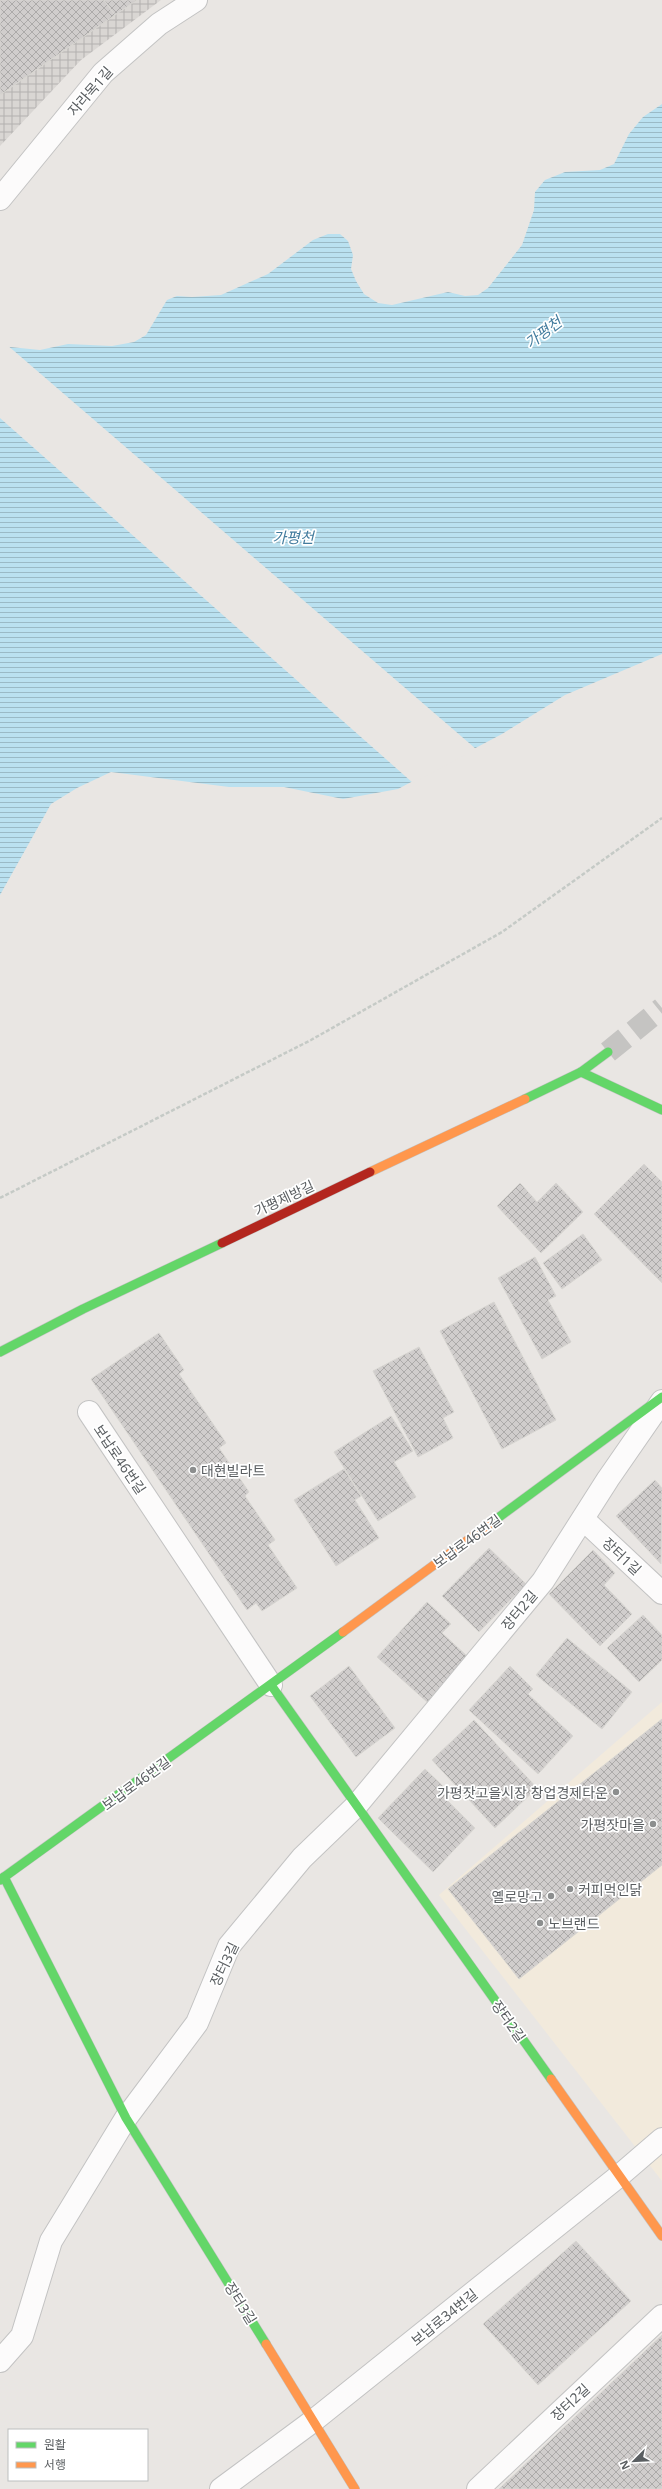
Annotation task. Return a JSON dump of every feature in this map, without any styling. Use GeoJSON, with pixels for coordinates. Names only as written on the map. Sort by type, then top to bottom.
{"type":"FeatureCollection","features":[{"type":"Feature","properties":{"kind":"street","name":"자라목1길"},"geometry":{"type":"LineString","coordinates":[[0,198],[103,73],[158,24],[196,0]]}},
{"type":"Feature","properties":{"kind":"street","name":"가평제방길"},"geometry":{"type":"LineString","coordinates":[[0,1352],[83,1309],[581,1072],[608,1052]]}},
{"type":"Feature","properties":{"kind":"street"},"geometry":{"type":"LineString","coordinates":[[581,1072],[662,1110]]}},
{"type":"Feature","properties":{"kind":"street","name":"보납로46번길"},"geometry":{"type":"LineString","coordinates":[[2,1879],[271,1685],[662,1397]]}},
{"type":"Feature","properties":{"kind":"street","name":"장터2길"},"geometry":{"type":"LineString","coordinates":[[356,1806],[543,1580],[662,1401]]}},
{"type":"Feature","properties":{"kind":"street","name":"보납로46번길"},"geometry":{"type":"LineString","coordinates":[[89,1412],[271,1685]]}},
{"type":"Feature","properties":{"kind":"street","name":"장터1길"},"geometry":{"type":"LineString","coordinates":[[583,1519],[662,1593]]}},
{"type":"Feature","properties":{"kind":"street","name":"장터2길"},"geometry":{"type":"LineString","coordinates":[[271,1685],[662,2236]]}},
{"type":"Feature","properties":{"kind":"street","name":"장터3길"},"geometry":{"type":"LineString","coordinates":[[0,2361],[22,2336],[51,2241],[126,2118],[197,2023],[229,1946],[302,1858],[356,1806]]}},
{"type":"Feature","properties":{"kind":"street","name":"장터3길"},"geometry":{"type":"LineString","coordinates":[[2,1879],[126,2118],[355,2489]]}},
{"type":"Feature","properties":{"kind":"street","name":"보납로34번길"},"geometry":{"type":"LineString","coordinates":[[221,2489],[313,2421],[619,2176],[662,2139]]}},
{"type":"Feature","properties":{"kind":"street","name":"장터2길"},"geometry":{"type":"LineString","coordinates":[[478,2489],[662,2316]]}},
{"type":"Feature","properties":{"kind":"path"},"geometry":{"type":"LineString","coordinates":[[0,1198],[311,1040],[502,932],[662,818]]}},
{"type":"Feature","properties":{"kind":"shaded area"},"geometry":{"type":"Polygon","coordinates":[[[0,0],[161,0],[81,60],[0,146],[0,0]]]}},
{"type":"Feature","properties":{"kind":"shaded area"},"geometry":{"type":"Polygon","coordinates":[[[662,1702],[662,2181],[439,1895],[662,1702]]]}},
{"type":"Feature","properties":{"kind":"water","name":"가평천"},"geometry":{"type":"Polygon","coordinates":[[[662,104],[662,654],[565,695],[502,734],[398,789],[343,799],[284,787],[229,787],[111,772],[77,788],[51,804],[0,895],[0,346],[40,350],[68,344],[112,346],[134,342],[146,335],[167,300],[177,296],[192,297],[221,295],[268,274],[313,240],[328,234],[340,234],[348,241],[353,255],[351,269],[356,281],[364,294],[378,303],[392,305],[448,292],[465,296],[478,295],[488,288],[522,245],[534,210],[535,192],[545,180],[565,172],[600,170],[614,164],[629,134],[643,117],[662,104]]]}},
{"type":"Feature","properties":{"kind":"pier"},"geometry":{"type":"Polygon","coordinates":[[[0,344],[6,344],[476,749],[413,783],[0,418],[0,344]]]}},
{"type":"Feature","properties":{"kind":"building"},"geometry":{"type":"Polygon","coordinates":[[[0,0],[104,0],[115,15],[0,95],[0,0]]]}},
{"type":"Feature","properties":{"kind":"building"},"geometry":{"type":"Polygon","coordinates":[[[104,0],[137,0],[115,15],[104,0]]]}},
{"type":"Feature","properties":{"kind":"building"},"geometry":{"type":"Polygon","coordinates":[[[644,1164],[662,1182],[662,1283],[594,1214],[644,1164]]]}},
{"type":"Feature","properties":{"kind":"building"},"geometry":{"type":"Polygon","coordinates":[[[520,1183],[537,1202],[556,1183],[583,1212],[541,1253],[497,1206],[520,1183]]]}},
{"type":"Feature","properties":{"kind":"building"},"geometry":{"type":"Polygon","coordinates":[[[583,1234],[602,1260],[562,1289],[543,1263],[583,1234]]]}},
{"type":"Feature","properties":{"kind":"building"},"geometry":{"type":"Polygon","coordinates":[[[535,1257],[556,1296],[548,1300],[571,1342],[542,1359],[498,1278],[535,1257]]]}},
{"type":"Feature","properties":{"kind":"building"},"geometry":{"type":"Polygon","coordinates":[[[494,1302],[556,1420],[502,1449],[440,1331],[494,1302]]]}},
{"type":"Feature","properties":{"kind":"building","name":"대현빌라트"},"geometry":{"type":"Polygon","coordinates":[[[159,1333],[184,1370],[179,1374],[226,1443],[219,1448],[249,1492],[245,1496],[275,1540],[268,1545],[297,1588],[262,1611],[256,1603],[247,1610],[91,1379],[159,1333]]]}},
{"type":"Feature","properties":{"kind":"building"},"geometry":{"type":"Polygon","coordinates":[[[419,1347],[454,1412],[443,1418],[453,1438],[418,1457],[373,1371],[419,1347]]]}},
{"type":"Feature","properties":{"kind":"building"},"geometry":{"type":"Polygon","coordinates":[[[391,1416],[413,1451],[394,1462],[416,1497],[378,1521],[334,1452],[391,1416]]]}},
{"type":"Feature","properties":{"kind":"building"},"geometry":{"type":"Polygon","coordinates":[[[344,1469],[361,1496],[355,1500],[379,1538],[336,1566],[294,1500],[344,1469]]]}},
{"type":"Feature","properties":{"kind":"building"},"geometry":{"type":"Polygon","coordinates":[[[655,1480],[662,1488],[661,1564],[616,1516],[655,1480]]]}},
{"type":"Feature","properties":{"kind":"building"},"geometry":{"type":"Polygon","coordinates":[[[489,1548],[526,1584],[479,1632],[442,1596],[489,1548]]]}},
{"type":"Feature","properties":{"kind":"building"},"geometry":{"type":"Polygon","coordinates":[[[593,1550],[615,1573],[604,1585],[632,1614],[600,1646],[549,1594],[593,1550]]]}},
{"type":"Feature","properties":{"kind":"building"},"geometry":{"type":"Polygon","coordinates":[[[427,1602],[451,1624],[442,1633],[467,1656],[427,1702],[377,1657],[427,1602]]]}},
{"type":"Feature","properties":{"kind":"building"},"geometry":{"type":"Polygon","coordinates":[[[643,1615],[662,1635],[662,1660],[639,1682],[607,1648],[643,1615]]]}},
{"type":"Feature","properties":{"kind":"building"},"geometry":{"type":"Polygon","coordinates":[[[567,1638],[632,1692],[602,1729],[536,1675],[567,1638]]]}},
{"type":"Feature","properties":{"kind":"building"},"geometry":{"type":"Polygon","coordinates":[[[349,1666],[395,1728],[356,1757],[310,1696],[349,1666]]]}},
{"type":"Feature","properties":{"kind":"building"},"geometry":{"type":"Polygon","coordinates":[[[510,1666],[533,1689],[528,1694],[573,1736],[538,1774],[469,1710],[510,1666]]]}},
{"type":"Feature","properties":{"kind":"building","name":"가평잣고을시장 창업경제타운"},"geometry":{"type":"Polygon","coordinates":[[[662,1719],[662,1865],[519,1979],[448,1889],[662,1719]]]}},
{"type":"Feature","properties":{"kind":"building"},"geometry":{"type":"Polygon","coordinates":[[[474,1720],[537,1788],[495,1828],[432,1760],[474,1720]]]}},
{"type":"Feature","properties":{"kind":"building"},"geometry":{"type":"Polygon","coordinates":[[[425,1769],[449,1792],[444,1797],[475,1828],[433,1872],[378,1818],[425,1769]]]}},
{"type":"Feature","properties":{"kind":"building"},"geometry":{"type":"Polygon","coordinates":[[[576,2241],[631,2301],[538,2385],[483,2324],[576,2241]]]}},
{"type":"Feature","properties":{"kind":"building"},"geometry":{"type":"Polygon","coordinates":[[[662,2335],[662,2489],[499,2489],[662,2335]]]}},
{"type":"Feature","properties":{"kind":"tunnel"},"geometry":{"type":"LineString","coordinates":[[608,1052],[662,1008]]}},
{"type":"Feature","properties":{"kind":"traffic: fast"},"geometry":{"type":"LineString","coordinates":[[608,1052],[581,1072],[662,1110]]}},
{"type":"Feature","properties":{"kind":"traffic: fast"},"geometry":{"type":"LineString","coordinates":[[525,1099],[581,1072]]}},
{"type":"Feature","properties":{"kind":"traffic: fast"},"geometry":{"type":"LineString","coordinates":[[0,1352],[83,1309],[222,1243]]}},
{"type":"Feature","properties":{"kind":"traffic: fast"},"geometry":{"type":"LineString","coordinates":[[491,1523],[662,1397]]}},
{"type":"Feature","properties":{"kind":"traffic: fast"},"geometry":{"type":"LineString","coordinates":[[0,1880],[343,1632]]}},
{"type":"Feature","properties":{"kind":"traffic: fast"},"geometry":{"type":"LineString","coordinates":[[271,1685],[551,2079]]}},
{"type":"Feature","properties":{"kind":"traffic: fast"},"geometry":{"type":"LineString","coordinates":[[4,1877],[126,2118],[266,2344]]}},
{"type":"Feature","properties":{"kind":"traffic: slow"},"geometry":{"type":"LineString","coordinates":[[370,1172],[525,1099]]}},
{"type":"Feature","properties":{"kind":"traffic: slow"},"geometry":{"type":"LineString","coordinates":[[343,1632],[491,1523]]}},
{"type":"Feature","properties":{"kind":"traffic: slow"},"geometry":{"type":"LineString","coordinates":[[551,2079],[662,2236]]}},
{"type":"Feature","properties":{"kind":"traffic: slow"},"geometry":{"type":"LineString","coordinates":[[266,2344],[355,2489]]}},
{"type":"Feature","properties":{"kind":"traffic: jam"},"geometry":{"type":"LineString","coordinates":[[222,1243],[370,1172]]}},
{"type":"Feature","properties":{"kind":"place","name":"대현빌라트"},"geometry":{"type":"Point","coordinates":[193,1470]}},
{"type":"Feature","properties":{"kind":"place","name":"가평잣고을시장 창업경제타운"},"geometry":{"type":"Point","coordinates":[616,1792]}},
{"type":"Feature","properties":{"kind":"place","name":"가평잣마을"},"geometry":{"type":"Point","coordinates":[653,1824]}},
{"type":"Feature","properties":{"kind":"place","name":"커피먹인닭"},"geometry":{"type":"Point","coordinates":[570,1889]}},
{"type":"Feature","properties":{"kind":"place","name":"옐로망고"},"geometry":{"type":"Point","coordinates":[551,1896]}},
{"type":"Feature","properties":{"kind":"place","name":"노브랜드"},"geometry":{"type":"Point","coordinates":[540,1923]}}]}
